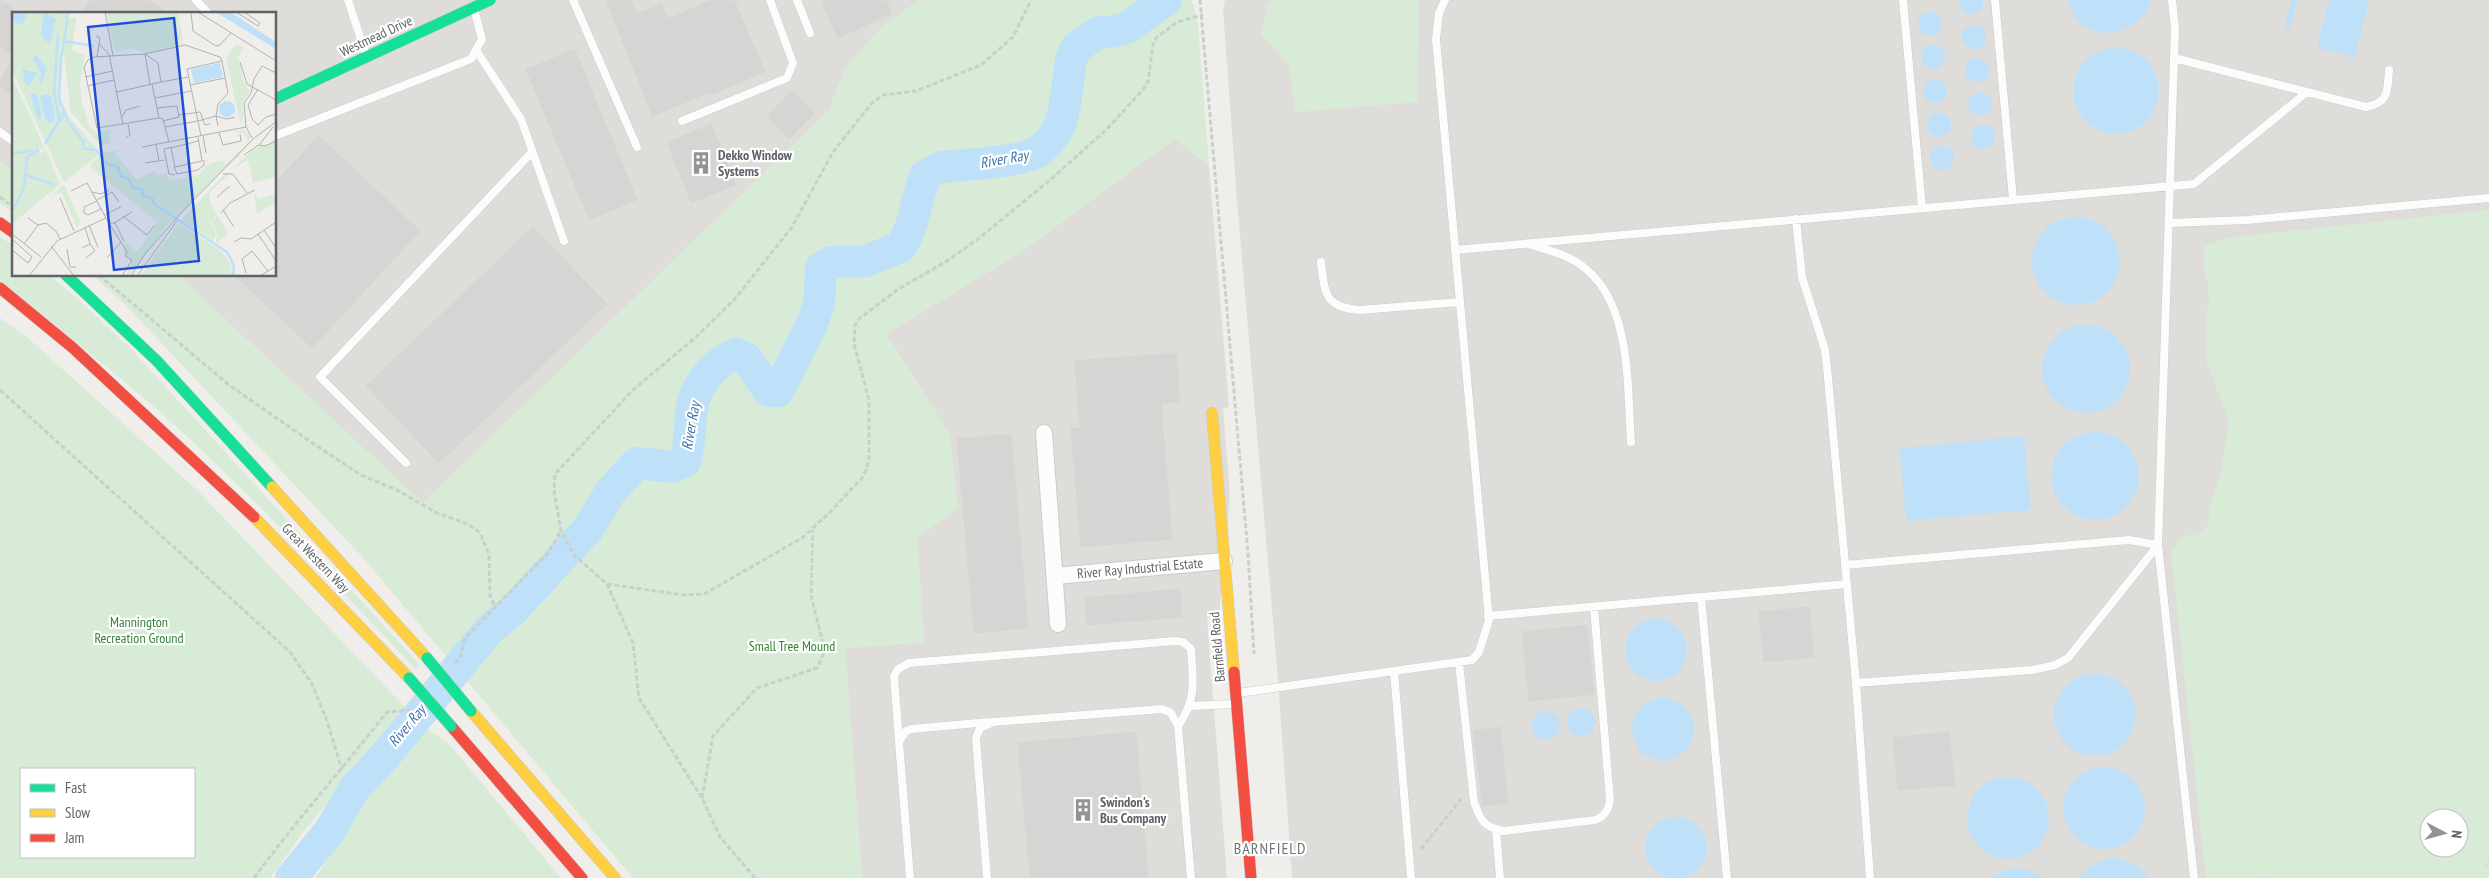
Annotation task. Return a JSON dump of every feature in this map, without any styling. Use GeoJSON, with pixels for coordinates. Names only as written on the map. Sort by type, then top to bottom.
{"type":"FeatureCollection","features":[{"type":"Feature","properties":{"kind":"main road","name":"Westmead Drive"},"geometry":{"type":"LineString","coordinates":[[276,99],[490,0]]}},
{"type":"Feature","properties":{"kind":"main road"},"geometry":{"type":"LineString","coordinates":[[0,223],[12,232]]}},
{"type":"Feature","properties":{"kind":"main road","name":"Great Western Way"},"geometry":{"type":"LineString","coordinates":[[67,276],[157,362],[427,658],[615,878]]}},
{"type":"Feature","properties":{"kind":"main road","name":"Great Western Way"},"geometry":{"type":"LineString","coordinates":[[0,288],[73,348],[236,497],[409,678],[582,878]]}},
{"type":"Feature","properties":{"kind":"main road","name":"Barnfield Road"},"geometry":{"type":"LineString","coordinates":[[1212,413],[1251,878]]}},
{"type":"Feature","properties":{"kind":"street"},"geometry":{"type":"LineString","coordinates":[[1044,433],[1058,624]]}},
{"type":"Feature","properties":{"kind":"street","name":"River Ray Industrial Estate"},"geometry":{"type":"LineString","coordinates":[[1055,576],[1224,561]]}},
{"type":"Feature","properties":{"kind":"lane"},"geometry":{"type":"LineString","coordinates":[[196,0],[206,12]]}},
{"type":"Feature","properties":{"kind":"lane"},"geometry":{"type":"LineString","coordinates":[[348,0],[367,57]]}},
{"type":"Feature","properties":{"kind":"lane"},"geometry":{"type":"LineString","coordinates":[[573,0],[637,147]]}},
{"type":"Feature","properties":{"kind":"lane"},"geometry":{"type":"LineString","coordinates":[[682,120],[786,78],[793,63],[770,0]]}},
{"type":"Feature","properties":{"kind":"lane"},"geometry":{"type":"LineString","coordinates":[[797,0],[810,33]]}},
{"type":"Feature","properties":{"kind":"lane"},"geometry":{"type":"LineString","coordinates":[[1190,706],[1394,671],[1459,663],[1472,660],[1479,652],[1488,616],[1436,39],[1439,13],[1445,0]]}},
{"type":"Feature","properties":{"kind":"lane"},"geometry":{"type":"LineString","coordinates":[[1903,0],[1922,208]]}},
{"type":"Feature","properties":{"kind":"lane"},"geometry":{"type":"LineString","coordinates":[[1995,0],[2013,200]]}},
{"type":"Feature","properties":{"kind":"lane"},"geometry":{"type":"LineString","coordinates":[[2172,0],[2175,28],[2158,545],[2194,878]]}},
{"type":"Feature","properties":{"kind":"lane"},"geometry":{"type":"LineString","coordinates":[[276,136],[471,59],[482,39],[473,8]]}},
{"type":"Feature","properties":{"kind":"lane"},"geometry":{"type":"LineString","coordinates":[[476,50],[521,119],[564,241]]}},
{"type":"Feature","properties":{"kind":"lane"},"geometry":{"type":"LineString","coordinates":[[2174,58],[2366,107],[2379,104],[2384,98],[2389,70]]}},
{"type":"Feature","properties":{"kind":"lane"},"geometry":{"type":"LineString","coordinates":[[1455,250],[2194,184],[2308,92]]}},
{"type":"Feature","properties":{"kind":"lane"},"geometry":{"type":"LineString","coordinates":[[0,132],[12,141]]}},
{"type":"Feature","properties":{"kind":"lane"},"geometry":{"type":"LineString","coordinates":[[406,463],[320,377],[532,152]]}},
{"type":"Feature","properties":{"kind":"lane"},"geometry":{"type":"LineString","coordinates":[[2169,223],[2247,220],[2489,198]]}},
{"type":"Feature","properties":{"kind":"lane"},"geometry":{"type":"LineString","coordinates":[[1796,219],[1802,277],[1824,350],[1827,367],[1856,683],[1870,878]]}},
{"type":"Feature","properties":{"kind":"lane"},"geometry":{"type":"LineString","coordinates":[[1526,244],[1565,255],[1587,269],[1606,293],[1618,319],[1624,347],[1631,442]]}},
{"type":"Feature","properties":{"kind":"lane"},"geometry":{"type":"LineString","coordinates":[[1321,262],[1324,290],[1332,303],[1344,309],[1360,310],[1460,302]]}},
{"type":"Feature","properties":{"kind":"lane"},"geometry":{"type":"LineString","coordinates":[[1845,565],[2129,540],[2158,545]]}},
{"type":"Feature","properties":{"kind":"lane"},"geometry":{"type":"LineString","coordinates":[[1856,683],[2032,670],[2055,665],[2068,658],[2158,545]]}},
{"type":"Feature","properties":{"kind":"lane"},"geometry":{"type":"LineString","coordinates":[[1488,616],[1847,584]]}},
{"type":"Feature","properties":{"kind":"lane"},"geometry":{"type":"LineString","coordinates":[[1701,597],[1727,878]]}},
{"type":"Feature","properties":{"kind":"lane"},"geometry":{"type":"LineString","coordinates":[[1459,663],[1474,802],[1480,819],[1490,829],[1504,831],[1595,820],[1604,816],[1610,800],[1594,607]]}},
{"type":"Feature","properties":{"kind":"lane"},"geometry":{"type":"LineString","coordinates":[[910,878],[894,676],[898,669],[908,663],[1175,640],[1183,642],[1191,649],[1194,688],[1190,706],[1178,726]]}},
{"type":"Feature","properties":{"kind":"lane"},"geometry":{"type":"LineString","coordinates":[[1394,671],[1411,878]]}},
{"type":"Feature","properties":{"kind":"lane"},"geometry":{"type":"LineString","coordinates":[[899,742],[906,731],[911,729],[1162,709],[1171,713],[1178,726],[1190,878]]}},
{"type":"Feature","properties":{"kind":"lane"},"geometry":{"type":"LineString","coordinates":[[987,878],[976,738],[980,728],[993,722]]}},
{"type":"Feature","properties":{"kind":"lane"},"geometry":{"type":"LineString","coordinates":[[1496,830],[1500,878]]}},
{"type":"Feature","properties":{"kind":"path"},"geometry":{"type":"LineString","coordinates":[[755,878],[720,837],[702,798],[640,698],[633,643],[607,584],[574,555],[561,531],[554,490],[555,474],[633,390],[696,337],[735,299],[792,226],[833,152],[855,121],[872,103],[883,95],[916,91],[981,65],[1014,37],[1031,0]]}},
{"type":"Feature","properties":{"kind":"path"},"geometry":{"type":"LineString","coordinates":[[1200,0],[1203,15],[1247,544],[1255,662]]}},
{"type":"Feature","properties":{"kind":"path"},"geometry":{"type":"LineString","coordinates":[[607,584],[683,596],[704,594],[802,538],[813,529],[862,478],[869,459],[869,400],[854,344],[856,325],[860,318],[897,290],[946,261],[978,239],[1106,131],[1148,82],[1153,45],[1156,38],[1177,22],[1203,15]]}},
{"type":"Feature","properties":{"kind":"path"},"geometry":{"type":"LineString","coordinates":[[100,276],[229,385],[311,442],[361,475],[397,490],[437,513],[468,524],[480,533],[489,555],[490,595],[495,607]]}},
{"type":"Feature","properties":{"kind":"path"},"geometry":{"type":"LineString","coordinates":[[0,390],[290,652],[312,684],[326,718],[342,770]]}},
{"type":"Feature","properties":{"kind":"path"},"geometry":{"type":"LineString","coordinates":[[702,798],[713,736],[757,688],[817,668],[824,651],[811,596],[813,529]]}},
{"type":"Feature","properties":{"kind":"path"},"geometry":{"type":"LineString","coordinates":[[460,658],[465,638],[548,553],[561,531]]}},
{"type":"Feature","properties":{"kind":"path"},"geometry":{"type":"LineString","coordinates":[[254,878],[281,841],[342,770],[387,712],[415,709]]}},
{"type":"Feature","properties":{"kind":"path"},"geometry":{"type":"LineString","coordinates":[[1410,864],[1472,784]]}},
{"type":"Feature","properties":{"kind":"shaded area"},"geometry":{"type":"Polygon","coordinates":[[[0,0],[920,0],[884,25],[846,67],[829,110],[423,503],[122,301],[93,276],[276,276],[276,12],[12,12],[12,212],[0,203],[0,0]]]}},
{"type":"Feature","properties":{"kind":"shaded area"},"geometry":{"type":"Polygon","coordinates":[[[1225,0],[2489,0],[2489,878],[1292,878],[1278,680],[1237,200],[1223,9],[1225,0]]]}},
{"type":"Feature","properties":{"kind":"shaded area"},"geometry":{"type":"Polygon","coordinates":[[[1175,138],[1209,166],[1229,407],[1223,408],[1230,495],[1219,617],[1207,618],[1227,878],[862,878],[845,648],[924,642],[917,538],[950,435],[886,334],[1024,250],[1175,138]]]}},
{"type":"Feature","properties":{"kind":"green space","name":"Small Tree Mound"},"geometry":{"type":"Polygon","coordinates":[[[920,0],[1190,0],[1194,5],[1198,25],[1209,166],[1174,138],[1024,250],[886,334],[950,435],[958,508],[917,538],[924,642],[845,648],[862,878],[633,878],[365,560],[122,301],[93,276],[179,276],[423,503],[829,110],[846,67],[884,25],[920,0]]]}},
{"type":"Feature","properties":{"kind":"green space"},"geometry":{"type":"Polygon","coordinates":[[[1272,0],[1419,0],[1418,102],[1295,112],[1289,65],[1261,35],[1268,4],[1272,0]]]}},
{"type":"Feature","properties":{"kind":"green space"},"geometry":{"type":"Polygon","coordinates":[[[0,162],[12,170],[12,212],[0,203],[0,162]]]}},
{"type":"Feature","properties":{"kind":"green space"},"geometry":{"type":"Polygon","coordinates":[[[2489,210],[2489,858],[2483,869],[2489,865],[2489,878],[2267,878],[2264,875],[2262,878],[2206,878],[2171,551],[2182,538],[2206,529],[2210,518],[2208,512],[2221,472],[2229,420],[2207,364],[2206,319],[2209,301],[2208,282],[2205,277],[2204,247],[2226,238],[2489,210]]]}},
{"type":"Feature","properties":{"kind":"green space"},"geometry":{"type":"Polygon","coordinates":[[[0,236],[12,245],[12,276],[50,276],[131,349],[420,665],[415,669],[298,546],[177,427],[112,371],[0,280],[0,236]]]}},
{"type":"Feature","properties":{"kind":"green space","name":"Mannington Recreation Ground"},"geometry":{"type":"Polygon","coordinates":[[[0,318],[28,338],[197,490],[406,708],[304,831],[270,878],[0,878],[0,318]]]}},
{"type":"Feature","properties":{"kind":"green space"},"geometry":{"type":"Polygon","coordinates":[[[418,727],[429,730],[450,745],[561,878],[315,878],[392,760],[418,727]]]}},
{"type":"Feature","properties":{"kind":"water"},"geometry":{"type":"Polygon","coordinates":[[[1960,0],[1983,0],[1983,6],[1979,12],[1968,15],[1960,8],[1960,0]]]}},
{"type":"Feature","properties":{"kind":"water"},"geometry":{"type":"Polygon","coordinates":[[[2068,0],[2152,0],[2145,14],[2134,24],[2122,30],[2108,33],[2095,31],[2084,25],[2074,15],[2068,0]]]}},
{"type":"Feature","properties":{"kind":"water"},"geometry":{"type":"Polygon","coordinates":[[[2329,0],[2369,0],[2355,57],[2317,48],[2329,0]]]}},
{"type":"Feature","properties":{"kind":"water"},"geometry":{"type":"Polygon","coordinates":[[[1930,12],[1939,15],[1942,24],[1939,33],[1930,36],[1921,33],[1918,24],[1921,15],[1930,12]]]}},
{"type":"Feature","properties":{"kind":"water"},"geometry":{"type":"Polygon","coordinates":[[[1974,25],[1983,28],[1986,37],[1983,46],[1974,49],[1965,46],[1962,37],[1965,28],[1974,25]]]}},
{"type":"Feature","properties":{"kind":"water"},"geometry":{"type":"Polygon","coordinates":[[[1933,45],[1942,48],[1945,57],[1942,66],[1933,69],[1924,66],[1921,57],[1924,48],[1933,45]]]}},
{"type":"Feature","properties":{"kind":"water"},"geometry":{"type":"Polygon","coordinates":[[[2116,48],[2140,55],[2152,67],[2159,91],[2152,115],[2140,127],[2116,134],[2092,127],[2080,115],[2073,91],[2080,67],[2092,55],[2116,48]]]}},
{"type":"Feature","properties":{"kind":"water"},"geometry":{"type":"Polygon","coordinates":[[[1977,58],[1986,61],[1989,70],[1986,79],[1977,82],[1968,79],[1965,70],[1968,61],[1977,58]]]}},
{"type":"Feature","properties":{"kind":"water"},"geometry":{"type":"Polygon","coordinates":[[[1935,79],[1944,82],[1947,91],[1944,100],[1935,103],[1926,100],[1923,91],[1926,82],[1935,79]]]}},
{"type":"Feature","properties":{"kind":"water"},"geometry":{"type":"Polygon","coordinates":[[[1980,92],[1989,95],[1992,104],[1989,113],[1980,116],[1971,113],[1968,104],[1971,95],[1980,92]]]}},
{"type":"Feature","properties":{"kind":"water"},"geometry":{"type":"Polygon","coordinates":[[[1939,113],[1948,116],[1951,125],[1948,134],[1939,137],[1930,134],[1927,125],[1930,116],[1939,113]]]}},
{"type":"Feature","properties":{"kind":"water"},"geometry":{"type":"Polygon","coordinates":[[[1983,125],[1992,128],[1995,137],[1992,146],[1983,149],[1974,146],[1971,137],[1974,128],[1983,125]]]}},
{"type":"Feature","properties":{"kind":"water"},"geometry":{"type":"Polygon","coordinates":[[[1942,146],[1951,149],[1954,158],[1951,167],[1942,170],[1933,167],[1930,158],[1933,149],[1942,146]]]}},
{"type":"Feature","properties":{"kind":"water"},"geometry":{"type":"Polygon","coordinates":[[[2067,217],[2085,217],[2101,224],[2113,236],[2120,252],[2120,270],[2113,286],[2101,298],[2085,305],[2067,305],[2051,298],[2039,286],[2032,270],[2032,252],[2039,236],[2051,224],[2067,217]]]}},
{"type":"Feature","properties":{"kind":"water"},"geometry":{"type":"Polygon","coordinates":[[[2077,325],[2095,325],[2111,332],[2123,344],[2130,360],[2130,378],[2123,394],[2111,406],[2095,413],[2077,413],[2061,406],[2049,394],[2042,378],[2042,360],[2049,344],[2061,332],[2077,325]]]}},
{"type":"Feature","properties":{"kind":"water"},"geometry":{"type":"Polygon","coordinates":[[[2086,432],[2104,432],[2120,439],[2132,451],[2139,467],[2139,485],[2132,501],[2120,513],[2104,520],[2086,520],[2070,513],[2058,501],[2051,485],[2051,467],[2058,451],[2070,439],[2086,432]]]}},
{"type":"Feature","properties":{"kind":"water"},"geometry":{"type":"Polygon","coordinates":[[[2024,436],[2031,510],[1906,521],[1899,448],[2024,436]]]}},
{"type":"Feature","properties":{"kind":"water"},"geometry":{"type":"Polygon","coordinates":[[[1650,619],[1662,619],[1678,628],[1685,638],[1687,650],[1685,662],[1678,672],[1662,681],[1650,681],[1639,676],[1630,667],[1625,656],[1625,644],[1630,633],[1639,624],[1650,619]]]}},
{"type":"Feature","properties":{"kind":"water"},"geometry":{"type":"Polygon","coordinates":[[[2087,674],[2103,674],[2118,681],[2129,692],[2136,707],[2133,731],[2124,744],[2103,756],[2087,756],[2072,749],[2061,738],[2054,723],[2054,707],[2061,692],[2072,681],[2087,674]]]}},
{"type":"Feature","properties":{"kind":"water"},"geometry":{"type":"Polygon","coordinates":[[[1657,698],[1669,698],[1685,707],[1692,717],[1694,729],[1692,741],[1685,751],[1669,760],[1657,760],[1646,755],[1637,746],[1632,735],[1632,723],[1637,712],[1646,703],[1657,698]]]}},
{"type":"Feature","properties":{"kind":"water"},"geometry":{"type":"Polygon","coordinates":[[[1581,708],[1591,712],[1595,722],[1591,732],[1581,736],[1571,732],[1567,722],[1571,712],[1581,708]]]}},
{"type":"Feature","properties":{"kind":"water"},"geometry":{"type":"Polygon","coordinates":[[[1546,711],[1556,715],[1560,725],[1556,735],[1546,739],[1536,735],[1532,725],[1536,715],[1546,711]]]}},
{"type":"Feature","properties":{"kind":"water"},"geometry":{"type":"Polygon","coordinates":[[[2096,767],[2112,767],[2127,774],[2138,785],[2145,800],[2142,824],[2133,837],[2112,849],[2096,849],[2081,842],[2070,831],[2063,816],[2063,800],[2070,785],[2081,774],[2096,767]]]}},
{"type":"Feature","properties":{"kind":"water"},"geometry":{"type":"Polygon","coordinates":[[[2000,777],[2016,777],[2031,784],[2042,795],[2049,810],[2046,834],[2037,847],[2016,859],[2000,859],[1985,852],[1974,841],[1967,826],[1967,810],[1974,795],[1985,784],[2000,777]]]}},
{"type":"Feature","properties":{"kind":"water"},"geometry":{"type":"Polygon","coordinates":[[[1670,817],[1682,817],[1698,826],[1705,836],[1707,848],[1705,860],[1698,870],[1682,879],[1670,879],[1659,874],[1650,865],[1645,854],[1645,842],[1650,831],[1659,822],[1670,817]]]}},
{"type":"Feature","properties":{"kind":"water"},"geometry":{"type":"Polygon","coordinates":[[[2116,858],[2135,865],[2149,878],[2079,878],[2095,864],[2116,858]]]}},
{"type":"Feature","properties":{"kind":"water"},"geometry":{"type":"Polygon","coordinates":[[[2019,868],[2033,872],[2043,878],[1991,878],[2005,870],[2019,868]]]}},
{"type":"Feature","properties":{"kind":"building"},"geometry":{"type":"Polygon","coordinates":[[[0,0],[14,8],[14,12],[12,12],[12,56],[0,48],[0,0]]]}},
{"type":"Feature","properties":{"kind":"building"},"geometry":{"type":"Polygon","coordinates":[[[89,0],[150,0],[169,12],[81,12],[89,0]]]}},
{"type":"Feature","properties":{"kind":"building"},"geometry":{"type":"Polygon","coordinates":[[[605,0],[632,0],[637,13],[662,3],[668,18],[709,0],[735,0],[766,72],[711,96],[710,93],[652,117],[605,0]]]}},
{"type":"Feature","properties":{"kind":"building"},"geometry":{"type":"Polygon","coordinates":[[[820,0],[887,0],[893,14],[837,39],[820,0]]]}},
{"type":"Feature","properties":{"kind":"building"},"geometry":{"type":"Polygon","coordinates":[[[575,48],[638,200],[589,221],[525,69],[575,48]]]}},
{"type":"Feature","properties":{"kind":"building"},"geometry":{"type":"Polygon","coordinates":[[[12,60],[12,96],[0,88],[0,79],[12,60]]]}},
{"type":"Feature","properties":{"kind":"building"},"geometry":{"type":"Polygon","coordinates":[[[792,89],[816,113],[789,140],[766,117],[792,89]]]}},
{"type":"Feature","properties":{"kind":"building","name":"Dekko Window Systems"},"geometry":{"type":"Polygon","coordinates":[[[712,123],[737,185],[691,204],[666,142],[712,123]]]}},
{"type":"Feature","properties":{"kind":"building"},"geometry":{"type":"Polygon","coordinates":[[[319,135],[421,231],[312,349],[234,276],[276,276],[276,180],[319,135]]]}},
{"type":"Feature","properties":{"kind":"building"},"geometry":{"type":"Polygon","coordinates":[[[533,226],[608,304],[439,464],[365,386],[533,226]]]}},
{"type":"Feature","properties":{"kind":"building"},"geometry":{"type":"Polygon","coordinates":[[[1177,352],[1181,402],[1162,404],[1173,540],[1080,548],[1070,428],[1079,427],[1074,360],[1177,352]]]}},
{"type":"Feature","properties":{"kind":"building"},"geometry":{"type":"Polygon","coordinates":[[[1012,433],[1029,629],[973,634],[956,438],[1012,433]]]}},
{"type":"Feature","properties":{"kind":"building"},"geometry":{"type":"Polygon","coordinates":[[[1181,588],[1183,618],[1086,626],[1084,597],[1181,588]]]}},
{"type":"Feature","properties":{"kind":"building"},"geometry":{"type":"Polygon","coordinates":[[[1810,606],[1815,658],[1763,663],[1758,611],[1810,606]]]}},
{"type":"Feature","properties":{"kind":"building"},"geometry":{"type":"Polygon","coordinates":[[[1588,624],[1595,695],[1528,702],[1521,631],[1588,624]]]}},
{"type":"Feature","properties":{"kind":"building"},"geometry":{"type":"Polygon","coordinates":[[[1501,726],[1509,804],[1482,807],[1472,730],[1501,726]]]}},
{"type":"Feature","properties":{"kind":"building","name":"Swindon's Bus Company"},"geometry":{"type":"Polygon","coordinates":[[[1137,731],[1149,878],[1029,878],[1017,742],[1137,731]]]}},
{"type":"Feature","properties":{"kind":"building"},"geometry":{"type":"Polygon","coordinates":[[[1950,731],[1956,786],[1897,791],[1892,737],[1950,731]]]}},
{"type":"Feature","properties":{"kind":"waterway","name":"River Ray"},"geometry":{"type":"LineString","coordinates":[[291,878],[329,832],[355,788],[385,756],[488,631],[514,609],[588,529],[611,491],[637,463],[672,467],[685,461],[694,398],[702,382],[714,368],[736,354],[746,358],[769,391],[778,391],[811,326],[819,304],[821,268],[831,262],[866,261],[901,247],[906,239],[925,176],[941,167],[997,162],[1037,153],[1049,142],[1060,126],[1071,60],[1076,48],[1099,32],[1111,32],[1127,28],[1166,0]]}},
{"type":"Feature","properties":{"kind":"waterway"},"geometry":{"type":"LineString","coordinates":[[2288,26],[2294,0]]}},
{"type":"Feature","properties":{"kind":"traffic: fast"},"geometry":{"type":"LineString","coordinates":[[276,99],[490,0]]}},
{"type":"Feature","properties":{"kind":"traffic: fast"},"geometry":{"type":"LineString","coordinates":[[67,276],[157,361],[272,487]]}},
{"type":"Feature","properties":{"kind":"traffic: fast"},"geometry":{"type":"LineString","coordinates":[[427,658],[471,711]]}},
{"type":"Feature","properties":{"kind":"traffic: fast"},"geometry":{"type":"LineString","coordinates":[[409,678],[451,726]]}},
{"type":"Feature","properties":{"kind":"traffic: slow"},"geometry":{"type":"LineString","coordinates":[[1212,413],[1234,672]]}},
{"type":"Feature","properties":{"kind":"traffic: slow"},"geometry":{"type":"LineString","coordinates":[[272,487],[427,658]]}},
{"type":"Feature","properties":{"kind":"traffic: slow"},"geometry":{"type":"LineString","coordinates":[[254,517],[409,678]]}},
{"type":"Feature","properties":{"kind":"traffic: slow"},"geometry":{"type":"LineString","coordinates":[[471,711],[615,878]]}},
{"type":"Feature","properties":{"kind":"traffic: jam"},"geometry":{"type":"LineString","coordinates":[[0,223],[12,232]]}},
{"type":"Feature","properties":{"kind":"traffic: jam"},"geometry":{"type":"LineString","coordinates":[[0,288],[73,348],[254,517]]}},
{"type":"Feature","properties":{"kind":"traffic: jam"},"geometry":{"type":"LineString","coordinates":[[1234,672],[1251,878]]}},
{"type":"Feature","properties":{"kind":"traffic: jam"},"geometry":{"type":"LineString","coordinates":[[451,726],[582,878]]}},
{"type":"Feature","properties":{"kind":"place","name":"Dekko Window Systems"},"geometry":{"type":"Point","coordinates":[701,163]}},
{"type":"Feature","properties":{"kind":"place","name":"Swindon's Bus Company"},"geometry":{"type":"Point","coordinates":[1083,810]}},
{"type":"Feature","properties":{"kind":"district","name":"BARNFIELD"},"geometry":{"type":"Point","coordinates":[1270,848]}}]}
